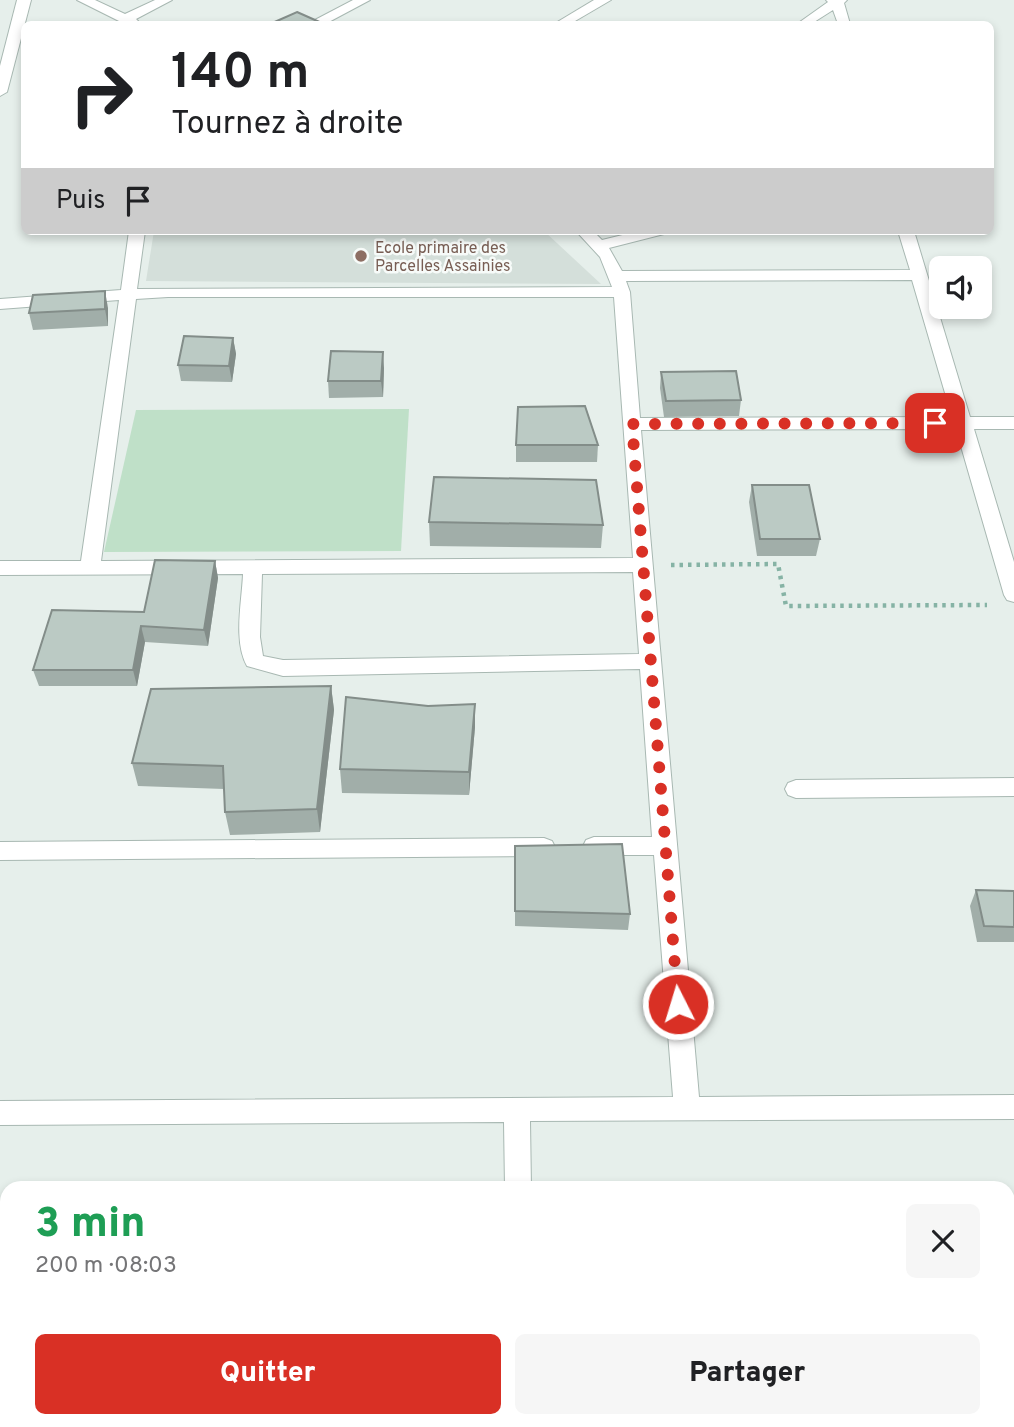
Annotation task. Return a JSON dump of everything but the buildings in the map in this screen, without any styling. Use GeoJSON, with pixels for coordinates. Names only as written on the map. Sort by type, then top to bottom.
{"type":"FeatureCollection","features":[{"type":"Feature","properties":{"kind":"street"},"geometry":{"type":"LineString","coordinates":[[0,92],[24,0]]}},
{"type":"Feature","properties":{"kind":"street"},"geometry":{"type":"LineString","coordinates":[[84,0],[128,21]]}},
{"type":"Feature","properties":{"kind":"street"},"geometry":{"type":"LineString","coordinates":[[132,21],[164,0]]}},
{"type":"Feature","properties":{"kind":"street"},"geometry":{"type":"LineString","coordinates":[[320,21],[363,0]]}},
{"type":"Feature","properties":{"kind":"street"},"geometry":{"type":"LineString","coordinates":[[567,21],[604,0]]}},
{"type":"Feature","properties":{"kind":"street"},"geometry":{"type":"LineString","coordinates":[[807,21],[837,1],[843,21]]}},
{"type":"Feature","properties":{"kind":"street"},"geometry":{"type":"LineString","coordinates":[[0,19],[19,19]]}},
{"type":"Feature","properties":{"kind":"street"},"geometry":{"type":"LineString","coordinates":[[90,568],[136,235]]}},
{"type":"Feature","properties":{"kind":"street"},"geometry":{"type":"LineString","coordinates":[[588,235],[602,251],[619,284],[687,1110]]}},
{"type":"Feature","properties":{"kind":"street"},"geometry":{"type":"LineString","coordinates":[[602,251],[647,235]]}},
{"type":"Feature","properties":{"kind":"street"},"geometry":{"type":"LineString","coordinates":[[907,235],[963,423],[1007,600]]}},
{"type":"Feature","properties":{"kind":"street"},"geometry":{"type":"LineString","coordinates":[[0,304],[168,292],[619,284],[919,275]]}},
{"type":"Feature","properties":{"kind":"street"},"geometry":{"type":"LineString","coordinates":[[632,424],[1014,423]]}},
{"type":"Feature","properties":{"kind":"street"},"geometry":{"type":"LineString","coordinates":[[0,569],[642,565]]}},
{"type":"Feature","properties":{"kind":"street"},"geometry":{"type":"LineString","coordinates":[[253,567],[250,638],[254,661],[283,668],[650,661]]}},
{"type":"Feature","properties":{"kind":"street"},"geometry":{"type":"LineString","coordinates":[[796,789],[1014,787]]}},
{"type":"Feature","properties":{"kind":"street"},"geometry":{"type":"LineString","coordinates":[[0,851],[664,846]]}},
{"type":"Feature","properties":{"kind":"street"},"geometry":{"type":"LineString","coordinates":[[0,1113],[1014,1107]]}},
{"type":"Feature","properties":{"kind":"street"},"geometry":{"type":"LineString","coordinates":[[517,1111],[518,1181]]}},
{"type":"Feature","properties":{"kind":"path"},"geometry":{"type":"LineString","coordinates":[[642,565],[778,564],[786,606],[1007,600]]}},
{"type":"Feature","properties":{"kind":"shaded area","name":"Ecole primaire des Parcelles Assainies"},"geometry":{"type":"Polygon","coordinates":[[[153,235],[548,235],[601,284],[146,281],[153,235]]]}},
{"type":"Feature","properties":{"kind":"green space"},"geometry":{"type":"Polygon","coordinates":[[[409,409],[401,551],[104,552],[136,410],[409,409]]]}},
{"type":"Feature","properties":{"kind":"place","name":"Ecole primaire des Parcelles Assainies"},"geometry":{"type":"Point","coordinates":[361,256]}},
{"type":"Feature","properties":{"kind":"route"},"geometry":{"type":"LineString","coordinates":[[678,1004],[632,424],[935,423]]}}]}
